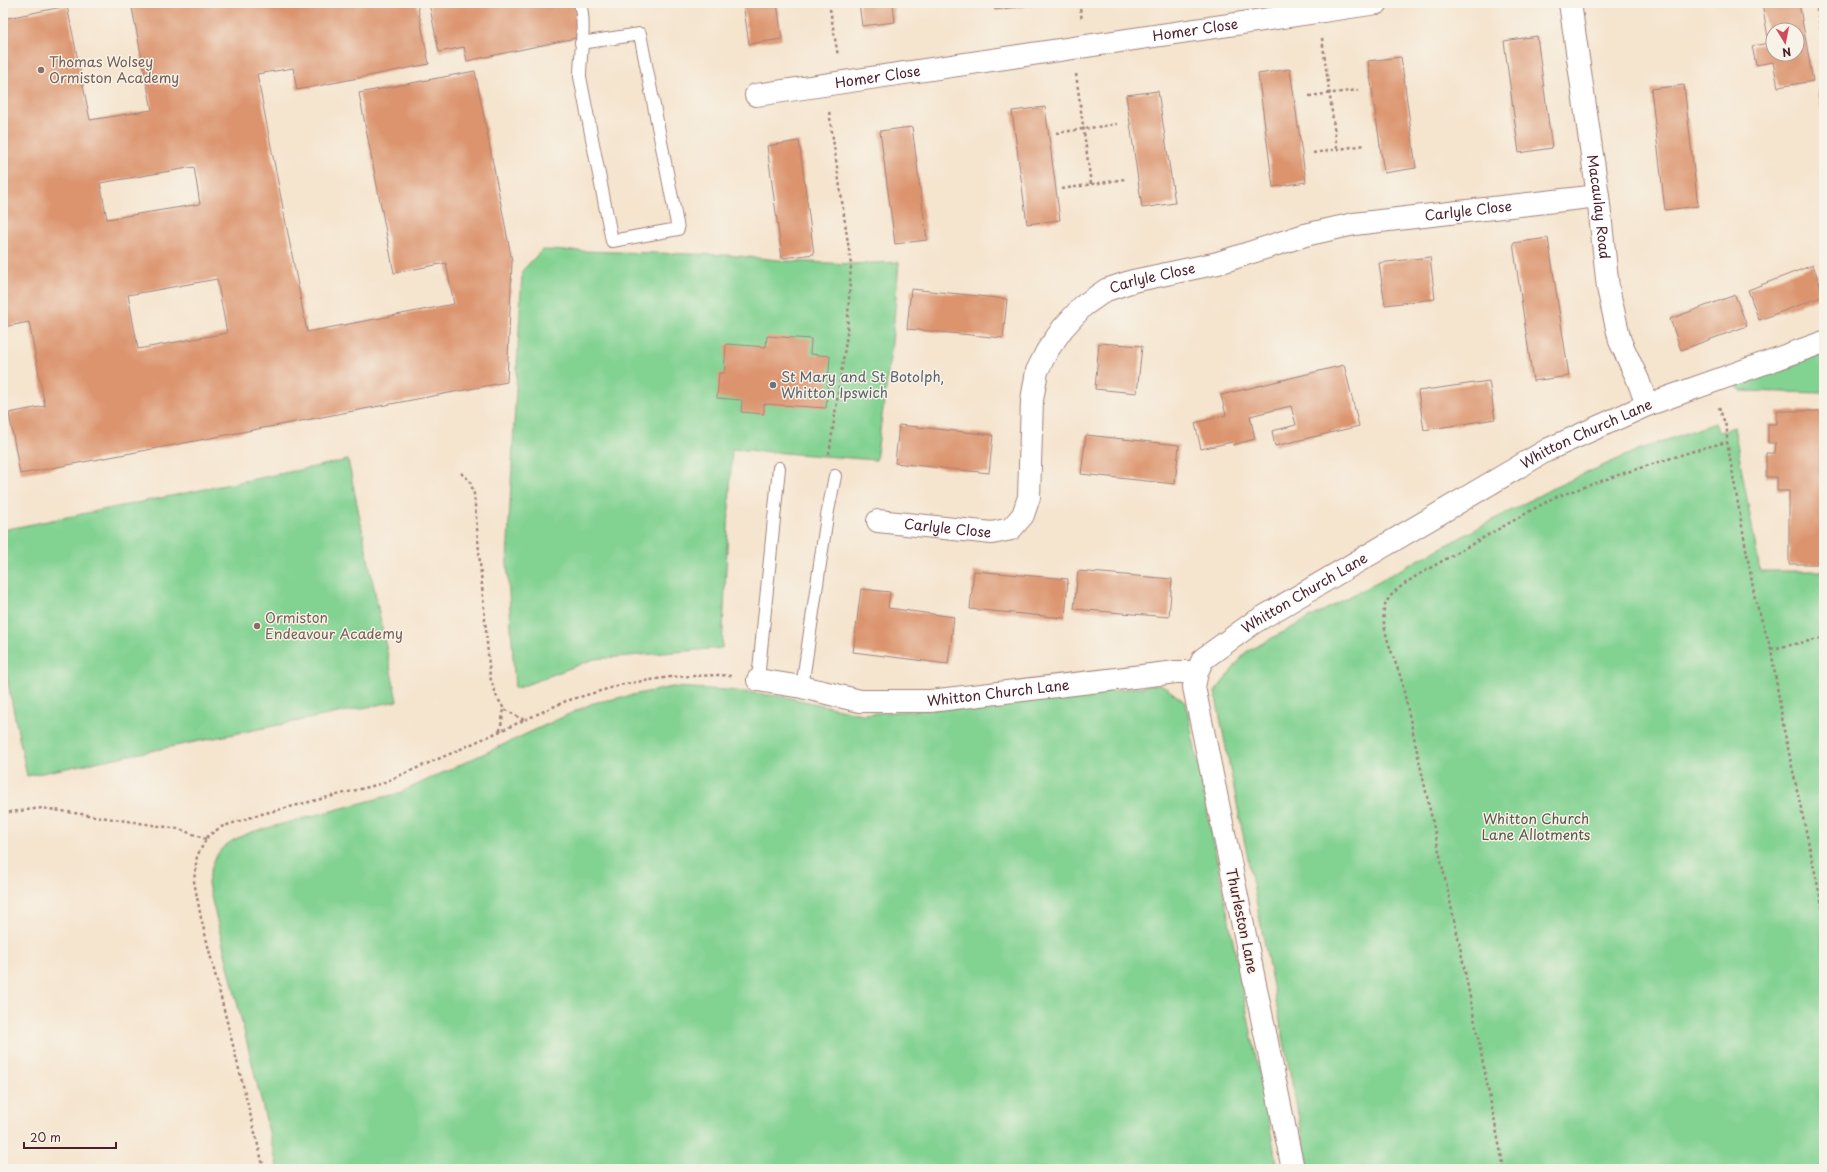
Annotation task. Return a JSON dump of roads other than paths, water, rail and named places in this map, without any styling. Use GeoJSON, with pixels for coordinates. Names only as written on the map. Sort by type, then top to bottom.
{"type":"FeatureCollection","features":[{"type":"Feature","properties":{"kind":"street","name":"Homer Close"},"geometry":{"type":"LineString","coordinates":[[756,95],[1377,3]]}},
{"type":"Feature","properties":{"kind":"street","name":"Macaulay Road"},"geometry":{"type":"LineString","coordinates":[[1570,3],[1598,196],[1609,296],[1620,341],[1638,380],[1647,405]]}},
{"type":"Feature","properties":{"kind":"street","name":"Carlyle Close"},"geometry":{"type":"LineString","coordinates":[[878,521],[992,533],[1011,529],[1023,515],[1029,497],[1032,400],[1037,371],[1047,351],[1063,328],[1083,306],[1106,290],[1133,281],[1218,264],[1305,235],[1354,224],[1598,196]]}},
{"type":"Feature","properties":{"kind":"street","name":"Whitton Church Lane"},"geometry":{"type":"LineString","coordinates":[[758,680],[802,687],[860,701],[930,701],[1176,672],[1197,672],[1203,659],[1253,624],[1438,516],[1502,475],[1550,449],[1647,405],[1824,342]]}},
{"type":"Feature","properties":{"kind":"street","name":"Thurleston Lane"},"geometry":{"type":"LineString","coordinates":[[1197,672],[1194,687],[1293,1169]]}},
{"type":"Feature","properties":{"kind":"lane"},"geometry":{"type":"LineString","coordinates":[[580,3],[583,16],[581,43],[580,77],[612,242],[678,229],[640,34],[581,43]]}},
{"type":"Feature","properties":{"kind":"lane"},"geometry":{"type":"LineString","coordinates":[[758,680],[780,468]]}},
{"type":"Feature","properties":{"kind":"lane"},"geometry":{"type":"LineString","coordinates":[[802,687],[827,516],[835,476]]}},
{"type":"Feature","properties":{"kind":"place","name":"Thomas Wolsey Ormiston Academy"},"geometry":{"type":"Point","coordinates":[41,70]}},
{"type":"Feature","properties":{"kind":"place","name":"St Mary and St Botolph, Whitton Ipswich"},"geometry":{"type":"Point","coordinates":[773,385]}},
{"type":"Feature","properties":{"kind":"place","name":"Ormiston Endeavour Academy"},"geometry":{"type":"Point","coordinates":[257,626]}},
{"type":"Feature","properties":{"kind":"park label","name":"Whitton Church Lane Allotments"},"geometry":{"type":"Point","coordinates":[1536,828]}}]}
